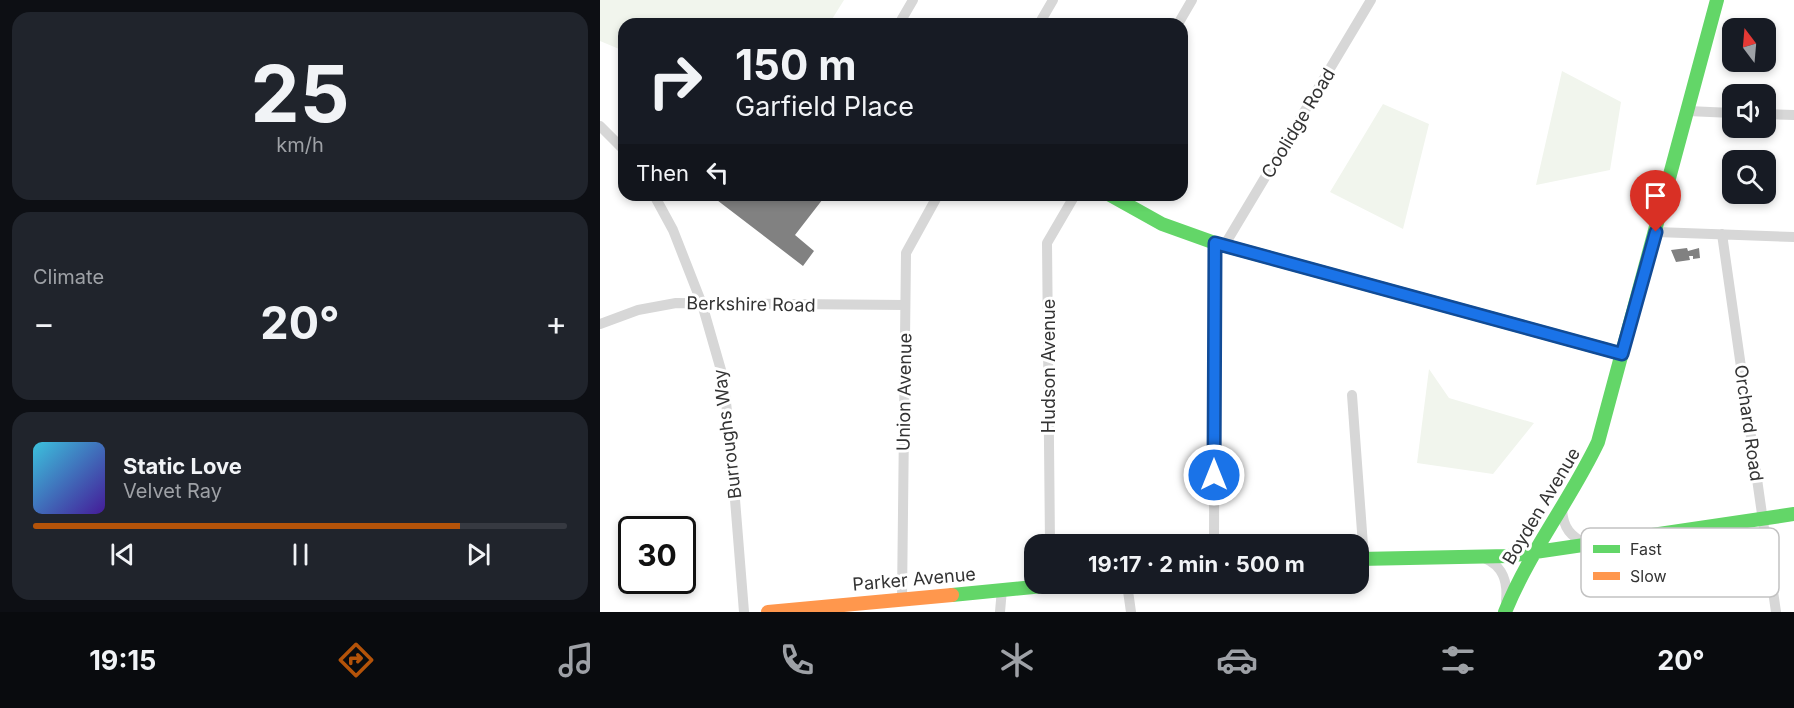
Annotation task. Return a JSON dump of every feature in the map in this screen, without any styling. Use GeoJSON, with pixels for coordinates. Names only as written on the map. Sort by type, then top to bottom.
{"type":"FeatureCollection","features":[{"type":"Feature","properties":{"kind":"street"},"geometry":{"type":"LineString","coordinates":[[902,18],[913,0]]}},
{"type":"Feature","properties":{"kind":"street"},"geometry":{"type":"LineString","coordinates":[[1042,18],[1053,0]]}},
{"type":"Feature","properties":{"kind":"street"},"geometry":{"type":"LineString","coordinates":[[1182,18],[1192,0]]}},
{"type":"Feature","properties":{"kind":"street","name":"Coolidge Road"},"geometry":{"type":"LineString","coordinates":[[1220,244],[1371,0]]}},
{"type":"Feature","properties":{"kind":"street","name":"Boyden Avenue"},"geometry":{"type":"LineString","coordinates":[[1506,610],[1513,589],[1591,462],[1656,232],[1717,0]]}},
{"type":"Feature","properties":{"kind":"street"},"geometry":{"type":"LineString","coordinates":[[1688,111],[1722,113]]}},
{"type":"Feature","properties":{"kind":"street"},"geometry":{"type":"LineString","coordinates":[[1776,114],[1794,115]]}},
{"type":"Feature","properties":{"kind":"street"},"geometry":{"type":"LineString","coordinates":[[600,126],[618,144]]}},
{"type":"Feature","properties":{"kind":"street","name":"Burroughs Way"},"geometry":{"type":"LineString","coordinates":[[657,201],[673,230],[702,304],[723,377],[744,612]]}},
{"type":"Feature","properties":{"kind":"street","name":"Union Avenue"},"geometry":{"type":"LineString","coordinates":[[902,598],[906,253],[935,201]]}},
{"type":"Feature","properties":{"kind":"street","name":"Hudson Avenue"},"geometry":{"type":"LineString","coordinates":[[1050,534],[1047,243],[1072,201]]}},
{"type":"Feature","properties":{"kind":"street"},"geometry":{"type":"LineString","coordinates":[[1121,201],[1162,224],[1220,244],[1622,354]]}},
{"type":"Feature","properties":{"kind":"street"},"geometry":{"type":"LineString","coordinates":[[1656,232],[1794,237]]}},
{"type":"Feature","properties":{"kind":"street","name":"Orchard Road"},"geometry":{"type":"LineString","coordinates":[[1722,234],[1764,528]]}},
{"type":"Feature","properties":{"kind":"street"},"geometry":{"type":"LineString","coordinates":[[1214,534],[1220,244]]}},
{"type":"Feature","properties":{"kind":"street","name":"Berkshire Road"},"geometry":{"type":"LineString","coordinates":[[600,324],[638,310],[676,303],[905,305]]}},
{"type":"Feature","properties":{"kind":"street"},"geometry":{"type":"LineString","coordinates":[[1352,395],[1360,534]]}},
{"type":"Feature","properties":{"kind":"street"},"geometry":{"type":"LineString","coordinates":[[1562,509],[1565,528],[1581,541]]}},
{"type":"Feature","properties":{"kind":"street"},"geometry":{"type":"LineString","coordinates":[[1702,528],[1794,514]]}},
{"type":"Feature","properties":{"kind":"street"},"geometry":{"type":"LineString","coordinates":[[1369,559],[1484,558],[1581,546]]}},
{"type":"Feature","properties":{"kind":"street"},"geometry":{"type":"LineString","coordinates":[[1484,558],[1492,561],[1503,573],[1507,587],[1506,610]]}},
{"type":"Feature","properties":{"kind":"street","name":"Parker Avenue"},"geometry":{"type":"LineString","coordinates":[[768,612],[1024,587]]}},
{"type":"Feature","properties":{"kind":"street"},"geometry":{"type":"LineString","coordinates":[[1000,612],[1002,589]]}},
{"type":"Feature","properties":{"kind":"street"},"geometry":{"type":"LineString","coordinates":[[1128,594],[1131,612]]}},
{"type":"Feature","properties":{"kind":"street","name":"Orchard Road"},"geometry":{"type":"LineString","coordinates":[[1774,597],[1776,612]]}},
{"type":"Feature","properties":{"kind":"shaded area"},"geometry":{"type":"Polygon","coordinates":[[[600,0],[844,0],[833,18],[618,18],[618,48],[600,41],[600,0]]]}},
{"type":"Feature","properties":{"kind":"shaded area"},"geometry":{"type":"Polygon","coordinates":[[[1562,71],[1621,102],[1610,170],[1536,185],[1562,71]]]}},
{"type":"Feature","properties":{"kind":"shaded area"},"geometry":{"type":"Polygon","coordinates":[[[1383,104],[1429,124],[1403,229],[1330,192],[1383,104]]]}},
{"type":"Feature","properties":{"kind":"shaded area"},"geometry":{"type":"Polygon","coordinates":[[[1429,369],[1449,398],[1534,423],[1493,474],[1417,463],[1429,369]]]}},
{"type":"Feature","properties":{"kind":"building"},"geometry":{"type":"Polygon","coordinates":[[[718,201],[821,201],[795,235],[814,251],[803,266],[718,201]]]}},
{"type":"Feature","properties":{"kind":"building"},"geometry":{"type":"Polygon","coordinates":[[[1687,248],[1688,251],[1699,248],[1700,258],[1693,259],[1693,256],[1689,256],[1690,260],[1676,262],[1671,250],[1687,248]]]}},
{"type":"Feature","properties":{"kind":"traffic: fast"},"geometry":{"type":"LineString","coordinates":[[1505,612],[1526,568],[1598,442],[1717,0]]}},
{"type":"Feature","properties":{"kind":"traffic: fast"},"geometry":{"type":"LineString","coordinates":[[1121,201],[1162,224],[1215,243],[1622,354]]}},
{"type":"Feature","properties":{"kind":"traffic: fast"},"geometry":{"type":"LineString","coordinates":[[1699,528],[1794,514]]}},
{"type":"Feature","properties":{"kind":"traffic: fast"},"geometry":{"type":"LineString","coordinates":[[1369,559],[1509,556],[1581,545]]}},
{"type":"Feature","properties":{"kind":"traffic: fast"},"geometry":{"type":"LineString","coordinates":[[952,595],[1024,588]]}},
{"type":"Feature","properties":{"kind":"traffic: slow"},"geometry":{"type":"LineString","coordinates":[[768,612],[952,595]]}},
{"type":"Feature","properties":{"kind":"route"},"geometry":{"type":"LineString","coordinates":[[1214,475],[1215,243],[1622,354],[1656,232]]}}]}
